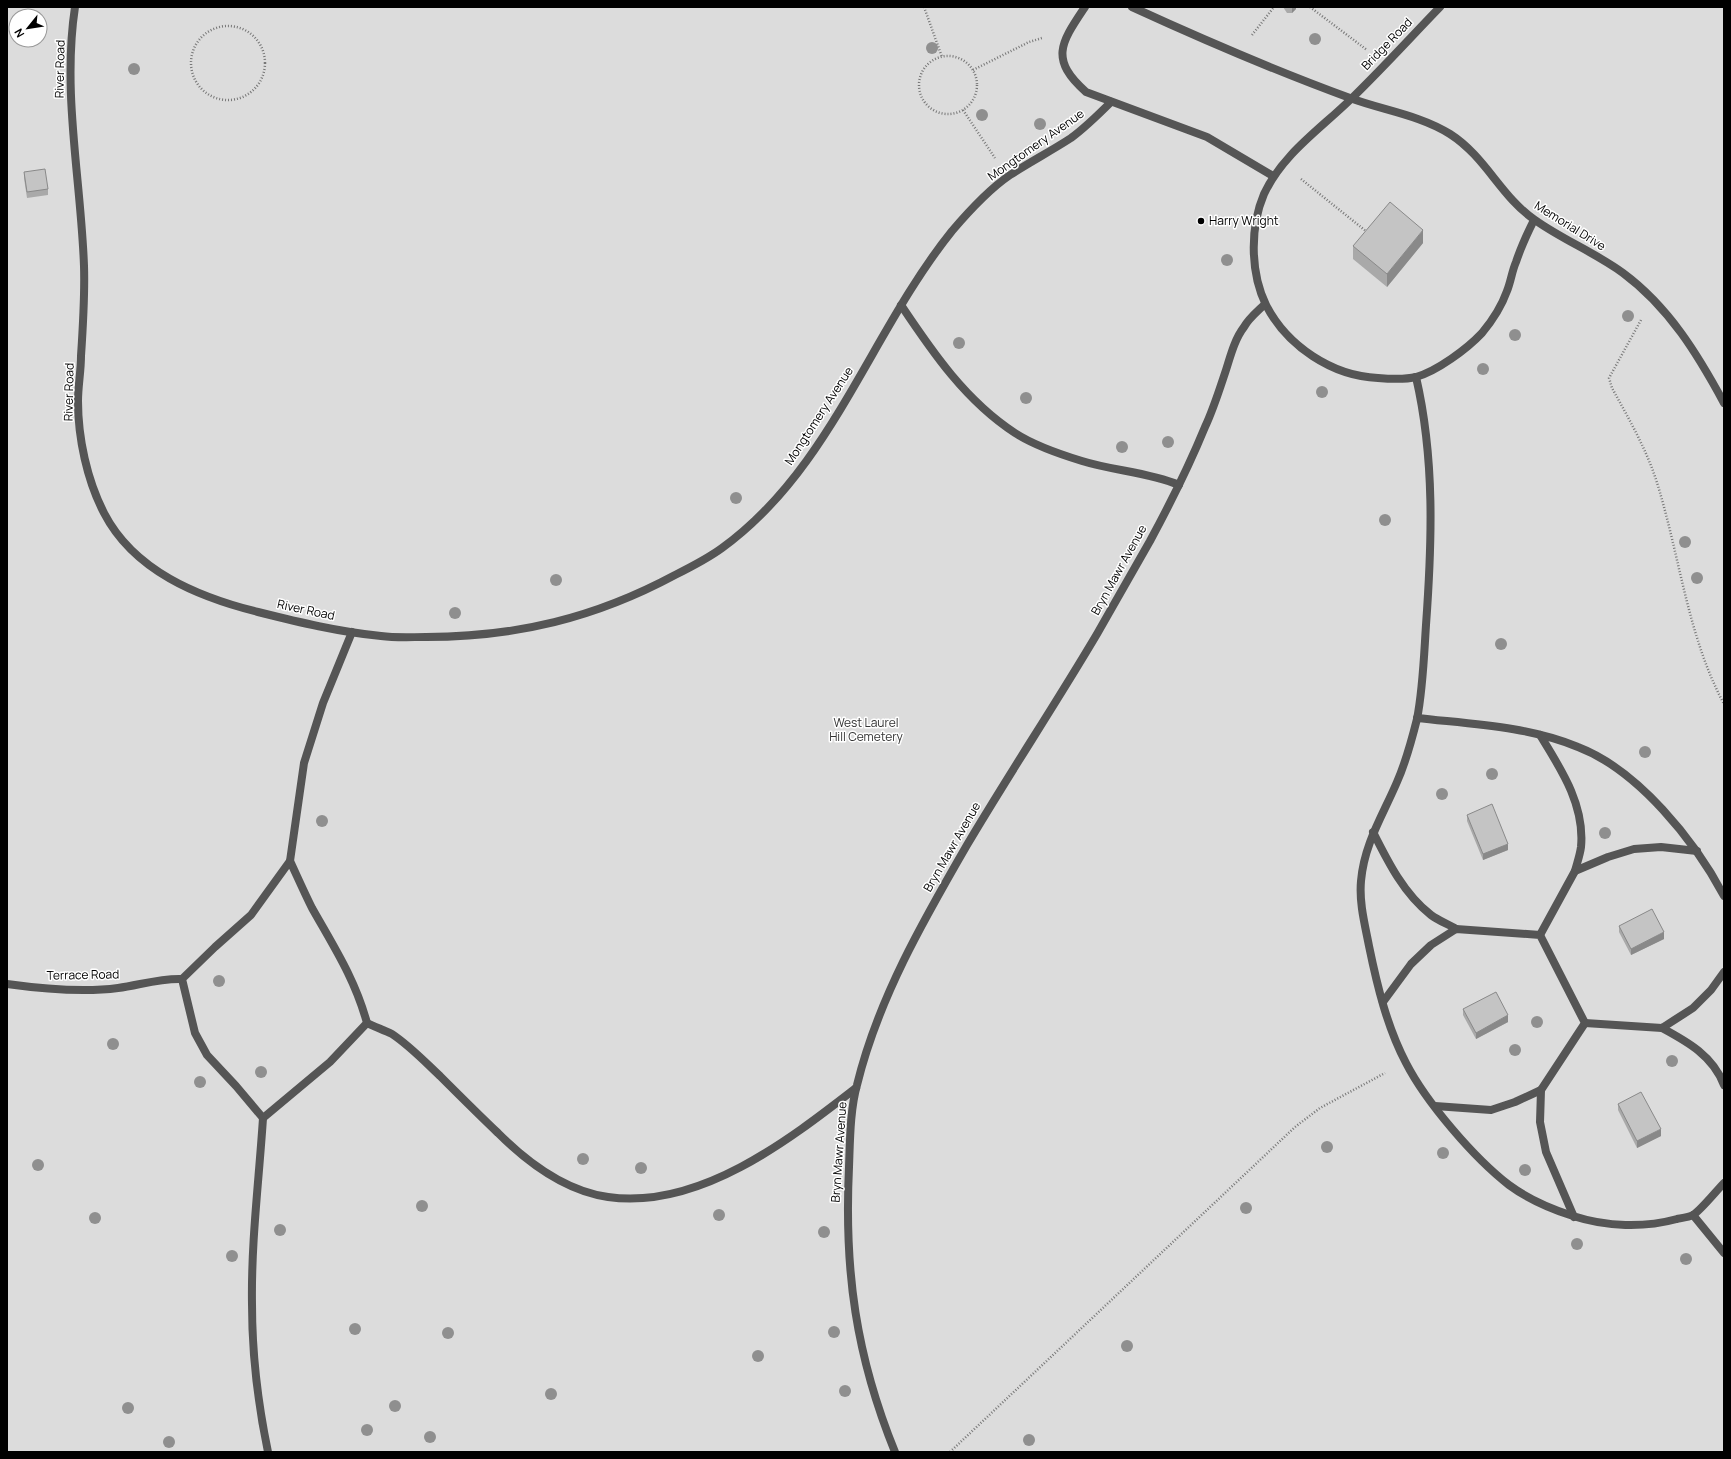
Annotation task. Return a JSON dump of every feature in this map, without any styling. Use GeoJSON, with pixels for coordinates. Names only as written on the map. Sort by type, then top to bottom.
{"type":"FeatureCollection","features":[{"type":"Feature","properties":{"kind":"lane","name":"River Road"},"geometry":{"type":"LineString","coordinates":[[75,7],[70,58],[71,96],[84,262],[84,306],[78,401],[80,428],[85,457],[93,486],[104,514],[121,540],[141,559],[174,581],[201,594],[239,607],[352,632]]}},
{"type":"Feature","properties":{"kind":"lane"},"geometry":{"type":"LineString","coordinates":[[1085,7],[1067,36],[1061,53],[1064,67],[1074,81],[1086,92],[1207,137],[1235,152],[1273,176]]}},
{"type":"Feature","properties":{"kind":"lane","name":"Memorial Drive"},"geometry":{"type":"LineString","coordinates":[[1132,7],[1237,54],[1351,99],[1409,117],[1449,133],[1470,148],[1515,203],[1534,220],[1623,273],[1653,299],[1682,333],[1703,364],[1724,403]]}},
{"type":"Feature","properties":{"kind":"lane","name":"Bridge Road"},"geometry":{"type":"LineString","coordinates":[[1416,377],[1397,379],[1373,378],[1348,374],[1323,363],[1292,339],[1275,320],[1265,304],[1258,281],[1254,260],[1254,239],[1256,217],[1273,176],[1282,163],[1295,149],[1351,99],[1440,7]]}},
{"type":"Feature","properties":{"kind":"lane","name":"Mongtomery Avenue"},"geometry":{"type":"LineString","coordinates":[[352,632],[385,637],[446,637],[486,635],[546,625],[636,595],[696,564],[719,550],[742,532],[793,479],[832,423],[901,305],[932,257],[973,207],[1008,176],[1072,137],[1092,122],[1111,102]]}},
{"type":"Feature","properties":{"kind":"lane"},"geometry":{"type":"LineString","coordinates":[[1534,220],[1515,263],[1507,291],[1496,313],[1482,332],[1466,348],[1444,363],[1416,377],[1424,411],[1432,508],[1423,664],[1417,718],[1398,781],[1373,832],[1364,857],[1361,883],[1362,909],[1372,959],[1383,1002],[1396,1042],[1406,1063],[1420,1088],[1459,1137],[1509,1185],[1536,1201],[1574,1217],[1608,1224],[1642,1225],[1668,1222],[1693,1215],[1724,1183]]}},
{"type":"Feature","properties":{"kind":"lane","name":"Bryn Mawr Avenue"},"geometry":{"type":"LineString","coordinates":[[895,1452],[882,1421],[864,1359],[853,1302],[848,1253],[847,1204],[850,1144],[856,1088],[869,1045],[884,1004],[936,897],[1002,785],[1096,636],[1179,486],[1206,426],[1234,346],[1243,328],[1265,304]]}},
{"type":"Feature","properties":{"kind":"lane"},"geometry":{"type":"LineString","coordinates":[[901,305],[934,354],[958,384],[986,411],[1016,434],[1047,450],[1083,462],[1156,477],[1179,486]]}},
{"type":"Feature","properties":{"kind":"lane"},"geometry":{"type":"LineString","coordinates":[[268,1452],[258,1391],[254,1352],[252,1304],[253,1252],[263,1118],[207,1055],[195,1033],[182,979],[251,915],[290,860],[304,763],[323,702],[352,632]]}},
{"type":"Feature","properties":{"kind":"lane"},"geometry":{"type":"LineString","coordinates":[[1417,718],[1492,727],[1540,735],[1578,746],[1608,762],[1639,787],[1668,817],[1697,851],[1724,896]]}},
{"type":"Feature","properties":{"kind":"lane"},"geometry":{"type":"LineString","coordinates":[[1540,735],[1575,797],[1580,821],[1581,847],[1575,871],[1540,935]]}},
{"type":"Feature","properties":{"kind":"lane"},"geometry":{"type":"LineString","coordinates":[[1373,832],[1390,865],[1410,895],[1432,916],[1456,928],[1540,935]]}},
{"type":"Feature","properties":{"kind":"lane"},"geometry":{"type":"LineString","coordinates":[[1575,871],[1608,857],[1634,849],[1661,847],[1697,851]]}},
{"type":"Feature","properties":{"kind":"lane"},"geometry":{"type":"LineString","coordinates":[[290,860],[311,906],[346,969],[360,998],[367,1023]]}},
{"type":"Feature","properties":{"kind":"lane"},"geometry":{"type":"LineString","coordinates":[[1383,1002],[1411,964],[1431,945],[1456,928]]}},
{"type":"Feature","properties":{"kind":"lane"},"geometry":{"type":"LineString","coordinates":[[1540,935],[1585,1023]]}},
{"type":"Feature","properties":{"kind":"lane"},"geometry":{"type":"LineString","coordinates":[[1662,1028],[1692,1008],[1711,990],[1724,972]]}},
{"type":"Feature","properties":{"kind":"lane","name":"Terrace Road"},"geometry":{"type":"LineString","coordinates":[[7,984],[57,989],[89,989],[118,988],[149,981],[182,979]]}},
{"type":"Feature","properties":{"kind":"lane"},"geometry":{"type":"LineString","coordinates":[[367,1023],[391,1033],[412,1048],[500,1135],[532,1162],[556,1178],[582,1190],[608,1197],[638,1198],[670,1194],[698,1186],[763,1154],[800,1132],[856,1088]]}},
{"type":"Feature","properties":{"kind":"lane"},"geometry":{"type":"LineString","coordinates":[[263,1118],[330,1062],[348,1045],[367,1023]]}},
{"type":"Feature","properties":{"kind":"lane"},"geometry":{"type":"LineString","coordinates":[[1585,1023],[1662,1028],[1688,1042],[1708,1059],[1724,1085]]}},
{"type":"Feature","properties":{"kind":"lane"},"geometry":{"type":"LineString","coordinates":[[1574,1217],[1546,1152],[1540,1122],[1541,1090],[1585,1023]]}},
{"type":"Feature","properties":{"kind":"lane"},"geometry":{"type":"LineString","coordinates":[[1435,1106],[1467,1110],[1491,1110],[1515,1102],[1541,1090]]}},
{"type":"Feature","properties":{"kind":"lane"},"geometry":{"type":"LineString","coordinates":[[1693,1215],[1724,1253]]}},
{"type":"Feature","properties":{"kind":"path"},"geometry":{"type":"LineString","coordinates":[[924,7],[942,57]]}},
{"type":"Feature","properties":{"kind":"path"},"geometry":{"type":"LineString","coordinates":[[1237,54],[1274,7]]}},
{"type":"Feature","properties":{"kind":"path"},"geometry":{"type":"LineString","coordinates":[[1310,7],[1384,64]]}},
{"type":"Feature","properties":{"kind":"path"},"geometry":{"type":"LineString","coordinates":[[230,26],[242,28],[252,35],[260,44],[264,56],[264,68],[261,79],[254,89],[244,96],[232,100],[220,99],[208,94],[200,86],[193,75],[191,64],[193,52],[198,40],[218,27],[230,26]]}},
{"type":"Feature","properties":{"kind":"path"},"geometry":{"type":"LineString","coordinates":[[973,70],[1028,42],[1046,37],[1067,36]]}},
{"type":"Feature","properties":{"kind":"path"},"geometry":{"type":"LineString","coordinates":[[942,57],[960,58],[973,70],[977,78],[975,96],[970,104],[963,110],[946,114],[937,112],[929,107],[923,100],[919,82],[922,73],[934,60],[942,57]]}},
{"type":"Feature","properties":{"kind":"path"},"geometry":{"type":"LineString","coordinates":[[963,110],[1008,176]]}},
{"type":"Feature","properties":{"kind":"path"},"geometry":{"type":"LineString","coordinates":[[1282,163],[1372,236]]}},
{"type":"Feature","properties":{"kind":"path"},"geometry":{"type":"LineString","coordinates":[[1653,299],[1609,378],[1612,388],[1647,456],[1658,485],[1687,604],[1698,641],[1708,669],[1724,704]]}},
{"type":"Feature","properties":{"kind":"path"},"geometry":{"type":"LineString","coordinates":[[950,1452],[1295,1127],[1320,1108],[1406,1063]]}},
{"type":"Feature","properties":{"kind":"green space","name":"West Laurel Hill Cemetery"},"geometry":{"type":"Polygon","coordinates":[[[7,7],[1724,7],[1724,1452],[7,1452],[7,7]]]}},
{"type":"Feature","properties":{"kind":"building"},"geometry":{"type":"Polygon","coordinates":[[[45,169],[48,189],[27,192],[24,172],[45,169]]]}},
{"type":"Feature","properties":{"kind":"building"},"geometry":{"type":"Polygon","coordinates":[[[1390,202],[1423,230],[1387,274],[1353,246],[1390,202]]]}},
{"type":"Feature","properties":{"kind":"building"},"geometry":{"type":"Polygon","coordinates":[[[1492,804],[1508,844],[1483,854],[1467,815],[1492,804]]]}},
{"type":"Feature","properties":{"kind":"building"},"geometry":{"type":"Polygon","coordinates":[[[1652,909],[1664,932],[1631,949],[1619,926],[1652,909]]]}},
{"type":"Feature","properties":{"kind":"building"},"geometry":{"type":"Polygon","coordinates":[[[1496,992],[1508,1015],[1476,1033],[1463,1009],[1496,992]]]}},
{"type":"Feature","properties":{"kind":"building"},"geometry":{"type":"Polygon","coordinates":[[[1641,1092],[1661,1129],[1637,1141],[1618,1104],[1641,1092]]]}},
{"type":"Feature","properties":{"kind":"place","name":"Harry Wright"},"geometry":{"type":"Point","coordinates":[1201,221]}}]}
